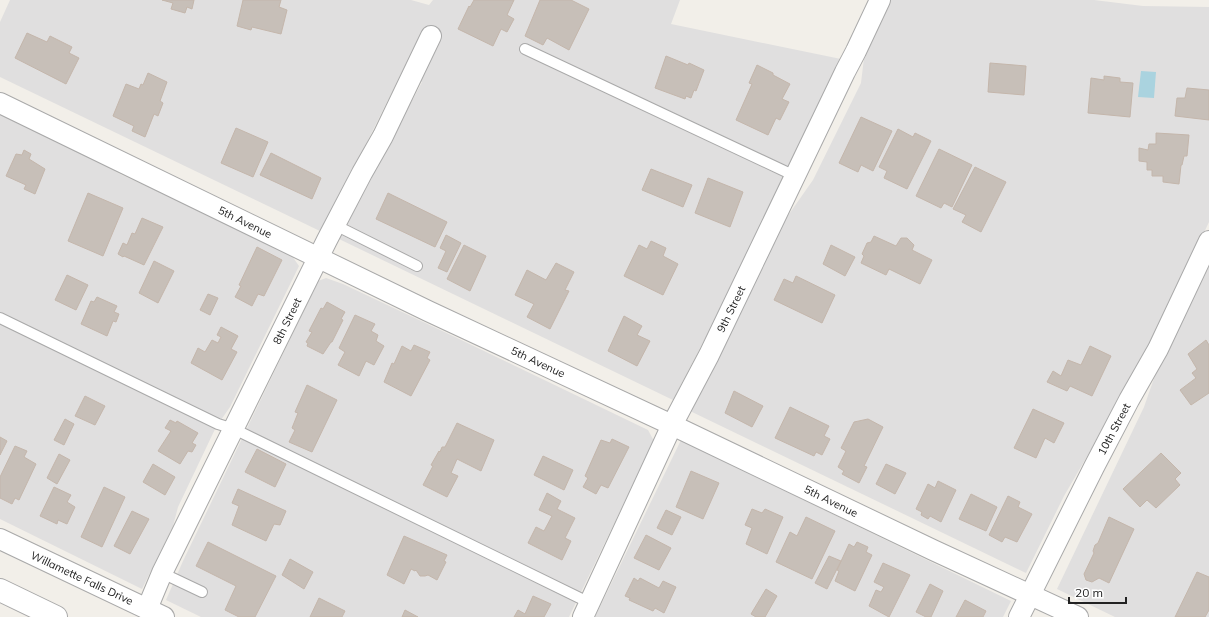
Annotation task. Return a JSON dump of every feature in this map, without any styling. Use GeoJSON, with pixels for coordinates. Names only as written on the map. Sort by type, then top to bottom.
{"type":"FeatureCollection","features":[{"type":"Feature","properties":{"kind":"street","name":"9th Street"},"geometry":{"type":"LineString","coordinates":[[586,610],[672,425],[709,356],[880,0]]}},
{"type":"Feature","properties":{"kind":"street","name":"8th Street"},"geometry":{"type":"LineString","coordinates":[[155,613],[162,573],[318,258],[383,136],[431,36]]}},
{"type":"Feature","properties":{"kind":"street","name":"5th Avenue"},"geometry":{"type":"LineString","coordinates":[[0,103],[428,311],[672,425],[939,553],[1078,617]]}},
{"type":"Feature","properties":{"kind":"street","name":"10th Street"},"geometry":{"type":"LineString","coordinates":[[1019,617],[1126,406],[1158,349],[1209,241]]}},
{"type":"Feature","properties":{"kind":"street","name":"Willamette Falls Drive"},"geometry":{"type":"LineString","coordinates":[[0,539],[155,613]]}},
{"type":"Feature","properties":{"kind":"street"},"geometry":{"type":"LineString","coordinates":[[0,590],[56,617]]}},
{"type":"Feature","properties":{"kind":"lane"},"geometry":{"type":"LineString","coordinates":[[525,49],[795,176]]}},
{"type":"Feature","properties":{"kind":"lane"},"geometry":{"type":"LineString","coordinates":[[335,225],[417,266]]}},
{"type":"Feature","properties":{"kind":"lane"},"geometry":{"type":"LineString","coordinates":[[0,318],[218,424],[234,429],[586,610]]}},
{"type":"Feature","properties":{"kind":"lane"},"geometry":{"type":"LineString","coordinates":[[162,573],[202,592]]}},
{"type":"Feature","properties":{"kind":"shaded area"},"geometry":{"type":"Polygon","coordinates":[[[10,0],[411,0],[429,5],[433,0],[680,0],[671,24],[841,59],[735,281],[673,400],[339,239],[422,82],[403,70],[322,232],[0,77],[0,22],[10,0]]]}},
{"type":"Feature","properties":{"kind":"shaded area"},"geometry":{"type":"Polygon","coordinates":[[[891,0],[1094,0],[1143,6],[1209,7],[1209,222],[1140,365],[1064,496],[1026,573],[690,411],[782,224],[813,180],[861,83],[864,58],[891,0]]]}},
{"type":"Feature","properties":{"kind":"shaded area"},"geometry":{"type":"Polygon","coordinates":[[[0,109],[122,175],[238,228],[292,256],[299,266],[230,407],[216,427],[178,507],[173,526],[142,589],[0,519],[0,109]]]}},
{"type":"Feature","properties":{"kind":"shaded area"},"geometry":{"type":"Polygon","coordinates":[[[1209,262],[1209,617],[1115,617],[1057,589],[1144,407],[1158,367],[1209,262]]]}},
{"type":"Feature","properties":{"kind":"shaded area"},"geometry":{"type":"Polygon","coordinates":[[[326,278],[343,284],[648,430],[654,441],[569,617],[201,617],[166,600],[183,561],[318,281],[326,278]]]}},
{"type":"Feature","properties":{"kind":"shaded area"},"geometry":{"type":"Polygon","coordinates":[[[681,440],[1011,601],[1003,617],[595,617],[681,440]]]}},
{"type":"Feature","properties":{"kind":"water"},"geometry":{"type":"Polygon","coordinates":[[[1141,71],[1156,72],[1154,98],[1138,97],[1141,71]]]}},
{"type":"Feature","properties":{"kind":"building"},"geometry":{"type":"Polygon","coordinates":[[[162,0],[194,0],[192,9],[187,7],[185,13],[171,9],[173,3],[162,0]]]}},
{"type":"Feature","properties":{"kind":"building"},"geometry":{"type":"Polygon","coordinates":[[[243,0],[281,0],[279,7],[287,10],[281,34],[252,27],[251,30],[237,26],[243,0]]]}},
{"type":"Feature","properties":{"kind":"building"},"geometry":{"type":"Polygon","coordinates":[[[474,0],[514,0],[507,15],[514,19],[507,32],[501,29],[493,46],[458,29],[469,6],[470,7],[474,0]]]}},
{"type":"Feature","properties":{"kind":"building"},"geometry":{"type":"Polygon","coordinates":[[[540,0],[571,0],[589,9],[569,50],[547,38],[543,45],[525,36],[540,0]]]}},
{"type":"Feature","properties":{"kind":"building"},"geometry":{"type":"Polygon","coordinates":[[[27,33],[47,42],[50,36],[72,47],[69,53],[79,58],[66,84],[15,58],[27,33]]]}},
{"type":"Feature","properties":{"kind":"building"},"geometry":{"type":"Polygon","coordinates":[[[666,56],[688,65],[689,63],[704,70],[696,91],[694,90],[691,98],[686,96],[685,99],[655,88],[666,56]]]}},
{"type":"Feature","properties":{"kind":"building"},"geometry":{"type":"Polygon","coordinates":[[[990,63],[1026,66],[1024,95],[988,92],[990,63]]]}},
{"type":"Feature","properties":{"kind":"building"},"geometry":{"type":"Polygon","coordinates":[[[757,65],[790,84],[782,99],[789,102],[780,120],[776,118],[768,135],[736,120],[752,84],[749,83],[757,65]]]}},
{"type":"Feature","properties":{"kind":"building"},"geometry":{"type":"Polygon","coordinates":[[[148,73],[167,82],[160,101],[163,103],[158,116],[154,114],[145,137],[132,131],[134,126],[113,116],[126,84],[139,89],[141,84],[143,85],[148,73]]]}},
{"type":"Feature","properties":{"kind":"building"},"geometry":{"type":"Polygon","coordinates":[[[1104,76],[1120,78],[1120,82],[1133,83],[1130,117],[1088,113],[1091,78],[1104,80],[1104,76]]]}},
{"type":"Feature","properties":{"kind":"building"},"geometry":{"type":"Polygon","coordinates":[[[1187,88],[1209,90],[1209,120],[1175,116],[1177,98],[1185,98],[1187,88]]]}},
{"type":"Feature","properties":{"kind":"building"},"geometry":{"type":"Polygon","coordinates":[[[861,117],[892,131],[873,171],[861,165],[858,172],[839,163],[861,117]]]}},
{"type":"Feature","properties":{"kind":"building"},"geometry":{"type":"Polygon","coordinates":[[[236,128],[268,142],[253,177],[221,163],[236,128]]]}},
{"type":"Feature","properties":{"kind":"building"},"geometry":{"type":"Polygon","coordinates":[[[898,129],[913,137],[915,133],[931,141],[907,189],[884,178],[887,171],[879,167],[898,129]]]}},
{"type":"Feature","properties":{"kind":"building"},"geometry":{"type":"Polygon","coordinates":[[[1156,133],[1189,135],[1187,156],[1184,156],[1181,165],[1179,184],[1163,182],[1163,176],[1152,176],[1152,170],[1147,170],[1147,162],[1139,161],[1139,148],[1148,150],[1149,144],[1156,144],[1156,133]]]}},
{"type":"Feature","properties":{"kind":"building"},"geometry":{"type":"Polygon","coordinates":[[[939,149],[972,165],[952,207],[944,203],[941,208],[916,196],[939,149]]]}},
{"type":"Feature","properties":{"kind":"building"},"geometry":{"type":"Polygon","coordinates":[[[24,150],[31,154],[29,159],[45,169],[35,194],[24,189],[26,185],[6,176],[16,154],[22,155],[24,150]]]}},
{"type":"Feature","properties":{"kind":"building"},"geometry":{"type":"Polygon","coordinates":[[[271,153],[321,178],[312,199],[260,175],[271,153]]]}},
{"type":"Feature","properties":{"kind":"building"},"geometry":{"type":"Polygon","coordinates":[[[975,167],[1006,182],[981,232],[962,222],[966,215],[953,209],[975,167]]]}},
{"type":"Feature","properties":{"kind":"building"},"geometry":{"type":"Polygon","coordinates":[[[651,169],[692,185],[683,207],[642,190],[651,169]]]}},
{"type":"Feature","properties":{"kind":"building"},"geometry":{"type":"Polygon","coordinates":[[[708,178],[743,192],[730,227],[695,213],[708,178]]]}},
{"type":"Feature","properties":{"kind":"building"},"geometry":{"type":"Polygon","coordinates":[[[88,193],[123,208],[103,256],[68,241],[88,193]]]}},
{"type":"Feature","properties":{"kind":"building"},"geometry":{"type":"Polygon","coordinates":[[[388,193],[447,222],[435,247],[376,219],[388,193]]]}},
{"type":"Feature","properties":{"kind":"building"},"geometry":{"type":"Polygon","coordinates":[[[142,218],[163,227],[144,265],[118,254],[123,243],[127,245],[132,233],[135,234],[142,218]]]}},
{"type":"Feature","properties":{"kind":"building"},"geometry":{"type":"Polygon","coordinates":[[[446,235],[461,243],[447,272],[438,268],[446,251],[440,248],[446,235]]]}},
{"type":"Feature","properties":{"kind":"building"},"geometry":{"type":"Polygon","coordinates":[[[874,236],[896,246],[901,238],[907,238],[914,245],[912,250],[932,260],[920,284],[889,269],[886,275],[861,263],[864,256],[862,254],[867,243],[871,242],[874,236]]]}},
{"type":"Feature","properties":{"kind":"building"},"geometry":{"type":"Polygon","coordinates":[[[651,241],[666,248],[663,256],[678,264],[663,295],[624,276],[639,245],[647,249],[651,241]]]}},
{"type":"Feature","properties":{"kind":"building"},"geometry":{"type":"Polygon","coordinates":[[[464,245],[486,256],[470,291],[447,279],[464,245]]]}},
{"type":"Feature","properties":{"kind":"building"},"geometry":{"type":"Polygon","coordinates":[[[831,245],[855,257],[845,276],[823,264],[831,245]]]}},
{"type":"Feature","properties":{"kind":"building"},"geometry":{"type":"Polygon","coordinates":[[[257,247],[282,260],[264,296],[258,294],[252,306],[235,297],[257,247]]]}},
{"type":"Feature","properties":{"kind":"building"},"geometry":{"type":"Polygon","coordinates":[[[154,261],[174,271],[158,303],[139,293],[154,261]]]}},
{"type":"Feature","properties":{"kind":"building"},"geometry":{"type":"Polygon","coordinates":[[[556,263],[574,272],[565,290],[569,291],[550,329],[527,317],[534,304],[515,295],[527,270],[546,280],[556,263]]]}},
{"type":"Feature","properties":{"kind":"building"},"geometry":{"type":"Polygon","coordinates":[[[67,275],[88,285],[76,310],[55,300],[67,275]]]}},
{"type":"Feature","properties":{"kind":"building"},"geometry":{"type":"Polygon","coordinates":[[[796,276],[835,295],[822,323],[774,300],[784,279],[793,283],[796,276]]]}},
{"type":"Feature","properties":{"kind":"building"},"geometry":{"type":"Polygon","coordinates":[[[208,294],[218,298],[210,315],[200,310],[208,294]]]}},
{"type":"Feature","properties":{"kind":"building"},"geometry":{"type":"Polygon","coordinates":[[[97,297],[117,306],[114,312],[119,314],[116,322],[113,321],[107,336],[81,324],[91,301],[94,302],[97,297]]]}},
{"type":"Feature","properties":{"kind":"building"},"geometry":{"type":"Polygon","coordinates":[[[327,302],[345,312],[341,319],[343,320],[332,342],[323,354],[307,346],[308,343],[306,342],[312,332],[309,331],[321,308],[323,309],[327,302]]]}},
{"type":"Feature","properties":{"kind":"building"},"geometry":{"type":"Polygon","coordinates":[[[355,315],[375,324],[371,331],[378,335],[376,341],[384,346],[374,365],[366,361],[359,376],[338,365],[345,352],[339,348],[355,315]]]}},
{"type":"Feature","properties":{"kind":"building"},"geometry":{"type":"Polygon","coordinates":[[[624,316],[642,326],[637,335],[650,341],[637,366],[608,351],[624,316]]]}},
{"type":"Feature","properties":{"kind":"building"},"geometry":{"type":"Polygon","coordinates":[[[221,327],[238,336],[231,349],[237,352],[222,380],[191,363],[198,348],[205,352],[212,340],[218,343],[221,337],[217,335],[221,327]]]}},
{"type":"Feature","properties":{"kind":"building"},"geometry":{"type":"Polygon","coordinates":[[[1206,340],[1209,345],[1209,393],[1191,405],[1180,390],[1196,378],[1192,373],[1197,369],[1188,354],[1206,340]]]}},
{"type":"Feature","properties":{"kind":"building"},"geometry":{"type":"Polygon","coordinates":[[[414,345],[430,352],[427,358],[430,360],[411,396],[384,382],[392,363],[394,364],[402,346],[411,351],[414,345]]]}},
{"type":"Feature","properties":{"kind":"building"},"geometry":{"type":"Polygon","coordinates":[[[1090,346],[1111,356],[1092,396],[1070,386],[1067,391],[1047,382],[1053,371],[1061,376],[1068,360],[1081,365],[1090,346]]]}},
{"type":"Feature","properties":{"kind":"building"},"geometry":{"type":"Polygon","coordinates":[[[307,385],[337,400],[312,452],[289,442],[295,430],[292,428],[298,413],[295,412],[307,385]]]}},
{"type":"Feature","properties":{"kind":"building"},"geometry":{"type":"Polygon","coordinates":[[[734,391],[763,406],[752,427],[725,413],[734,391]]]}},
{"type":"Feature","properties":{"kind":"building"},"geometry":{"type":"Polygon","coordinates":[[[85,396],[105,406],[95,425],[75,416],[85,396]]]}},
{"type":"Feature","properties":{"kind":"building"},"geometry":{"type":"Polygon","coordinates":[[[790,407],[829,426],[824,436],[830,439],[822,455],[816,452],[814,456],[775,438],[790,407]]]}},
{"type":"Feature","properties":{"kind":"building"},"geometry":{"type":"Polygon","coordinates":[[[1033,409],[1064,423],[1054,443],[1045,438],[1036,458],[1014,448],[1033,409]]]}},
{"type":"Feature","properties":{"kind":"building"},"geometry":{"type":"Polygon","coordinates":[[[65,419],[74,424],[64,445],[54,440],[65,419]]]}},
{"type":"Feature","properties":{"kind":"building"},"geometry":{"type":"Polygon","coordinates":[[[868,419],[883,427],[864,466],[867,467],[859,483],[842,474],[844,471],[838,467],[846,451],[841,448],[854,422],[868,419]]]}},
{"type":"Feature","properties":{"kind":"building"},"geometry":{"type":"Polygon","coordinates":[[[170,420],[176,423],[177,421],[198,433],[192,443],[196,445],[192,452],[188,451],[180,464],[158,451],[171,431],[165,428],[170,420]]]}},
{"type":"Feature","properties":{"kind":"building"},"geometry":{"type":"Polygon","coordinates":[[[457,423],[494,440],[481,471],[457,459],[451,473],[458,476],[447,497],[423,485],[433,466],[431,465],[442,447],[445,447],[457,423]]]}},
{"type":"Feature","properties":{"kind":"building"},"geometry":{"type":"Polygon","coordinates":[[[0,437],[7,441],[0,455],[0,437]]]}},
{"type":"Feature","properties":{"kind":"building"},"geometry":{"type":"Polygon","coordinates":[[[612,439],[629,447],[608,488],[601,485],[596,494],[583,487],[588,478],[585,476],[601,440],[610,443],[612,439]]]}},
{"type":"Feature","properties":{"kind":"building"},"geometry":{"type":"Polygon","coordinates":[[[15,446],[27,451],[24,457],[36,464],[19,500],[15,498],[12,504],[0,498],[0,477],[15,446]]]}},
{"type":"Feature","properties":{"kind":"building"},"geometry":{"type":"Polygon","coordinates":[[[257,449],[286,464],[275,487],[245,472],[257,449]]]}},
{"type":"Feature","properties":{"kind":"building"},"geometry":{"type":"Polygon","coordinates":[[[1161,453],[1181,473],[1175,479],[1180,485],[1156,508],[1147,500],[1140,507],[1123,489],[1161,453]]]}},
{"type":"Feature","properties":{"kind":"building"},"geometry":{"type":"Polygon","coordinates":[[[59,454],[70,460],[57,484],[47,478],[59,454]]]}},
{"type":"Feature","properties":{"kind":"building"},"geometry":{"type":"Polygon","coordinates":[[[543,456],[573,470],[564,490],[534,475],[543,456]]]}},
{"type":"Feature","properties":{"kind":"building"},"geometry":{"type":"Polygon","coordinates":[[[153,464],[175,477],[165,495],[143,482],[153,464]]]}},
{"type":"Feature","properties":{"kind":"building"},"geometry":{"type":"Polygon","coordinates":[[[886,464],[906,473],[895,494],[876,484],[886,464]]]}},
{"type":"Feature","properties":{"kind":"building"},"geometry":{"type":"Polygon","coordinates":[[[691,471],[719,483],[703,519],[676,507],[691,471]]]}},
{"type":"Feature","properties":{"kind":"building"},"geometry":{"type":"Polygon","coordinates":[[[938,481],[956,490],[941,522],[930,516],[928,519],[921,515],[922,512],[916,509],[928,484],[935,488],[938,481]]]}},
{"type":"Feature","properties":{"kind":"building"},"geometry":{"type":"Polygon","coordinates":[[[54,487],[71,495],[67,502],[75,507],[67,524],[58,520],[57,524],[40,516],[54,487]]]}},
{"type":"Feature","properties":{"kind":"building"},"geometry":{"type":"Polygon","coordinates":[[[104,487],[125,497],[102,547],[81,537],[104,487]]]}},
{"type":"Feature","properties":{"kind":"building"},"geometry":{"type":"Polygon","coordinates":[[[238,489],[286,511],[280,525],[274,524],[266,541],[232,525],[239,506],[232,503],[238,489]]]}},
{"type":"Feature","properties":{"kind":"building"},"geometry":{"type":"Polygon","coordinates":[[[547,493],[561,501],[557,509],[575,518],[565,538],[571,541],[562,560],[528,543],[536,527],[544,531],[552,516],[539,510],[547,493]]]}},
{"type":"Feature","properties":{"kind":"building"},"geometry":{"type":"Polygon","coordinates":[[[971,494],[997,507],[986,531],[959,519],[971,494]]]}},
{"type":"Feature","properties":{"kind":"building"},"geometry":{"type":"Polygon","coordinates":[[[1008,496],[1020,502],[1018,507],[1032,514],[1017,542],[1005,537],[1002,542],[989,535],[1008,496]]]}},
{"type":"Feature","properties":{"kind":"building"},"geometry":{"type":"Polygon","coordinates":[[[752,509],[762,513],[765,509],[783,517],[767,554],[746,544],[752,528],[745,525],[752,509]]]}},
{"type":"Feature","properties":{"kind":"building"},"geometry":{"type":"Polygon","coordinates":[[[666,510],[681,517],[672,535],[657,528],[666,510]]]}},
{"type":"Feature","properties":{"kind":"building"},"geometry":{"type":"Polygon","coordinates":[[[132,511],[149,519],[130,554],[114,546],[132,511]]]}},
{"type":"Feature","properties":{"kind":"building"},"geometry":{"type":"Polygon","coordinates":[[[806,517],[835,531],[812,579],[776,562],[790,532],[797,536],[806,517]]]}},
{"type":"Feature","properties":{"kind":"building"},"geometry":{"type":"Polygon","coordinates":[[[1109,517],[1134,529],[1109,583],[1099,578],[1092,582],[1086,580],[1084,574],[1094,553],[1093,551],[1095,545],[1098,543],[1109,517]]]}},
{"type":"Feature","properties":{"kind":"building"},"geometry":{"type":"Polygon","coordinates":[[[646,535],[671,548],[659,570],[634,558],[646,535]]]}},
{"type":"Feature","properties":{"kind":"building"},"geometry":{"type":"Polygon","coordinates":[[[404,536],[447,555],[444,561],[446,562],[437,580],[428,575],[420,576],[416,570],[411,569],[404,584],[387,575],[404,536]]]}},
{"type":"Feature","properties":{"kind":"building"},"geometry":{"type":"Polygon","coordinates":[[[208,542],[276,576],[255,617],[239,617],[225,610],[236,586],[196,566],[208,542]]]}},
{"type":"Feature","properties":{"kind":"building"},"geometry":{"type":"Polygon","coordinates":[[[857,542],[868,547],[866,552],[872,555],[855,591],[835,581],[839,571],[837,570],[849,544],[854,547],[857,542]]]}},
{"type":"Feature","properties":{"kind":"building"},"geometry":{"type":"Polygon","coordinates":[[[829,556],[841,561],[827,589],[815,583],[829,556]]]}},
{"type":"Feature","properties":{"kind":"building"},"geometry":{"type":"Polygon","coordinates":[[[290,559],[313,572],[304,589],[282,575],[290,559]]]}},
{"type":"Feature","properties":{"kind":"building"},"geometry":{"type":"Polygon","coordinates":[[[883,563],[910,575],[889,617],[869,606],[876,590],[881,592],[884,587],[874,582],[883,563]]]}},
{"type":"Feature","properties":{"kind":"building"},"geometry":{"type":"Polygon","coordinates":[[[1197,572],[1209,577],[1209,610],[1205,617],[1175,617],[1197,572]]]}},
{"type":"Feature","properties":{"kind":"building"},"geometry":{"type":"Polygon","coordinates":[[[634,578],[638,581],[640,578],[659,588],[663,581],[676,587],[664,613],[655,608],[653,611],[629,600],[630,598],[625,596],[634,578]]]}},
{"type":"Feature","properties":{"kind":"building"},"geometry":{"type":"Polygon","coordinates":[[[930,584],[943,591],[931,617],[926,617],[916,612],[930,584]]]}},
{"type":"Feature","properties":{"kind":"building"},"geometry":{"type":"Polygon","coordinates":[[[766,589],[777,596],[765,617],[756,617],[751,614],[766,589]]]}},
{"type":"Feature","properties":{"kind":"building"},"geometry":{"type":"Polygon","coordinates":[[[533,596],[551,604],[544,617],[514,617],[518,610],[525,614],[533,596]]]}},
{"type":"Feature","properties":{"kind":"building"},"geometry":{"type":"Polygon","coordinates":[[[319,598],[345,611],[342,617],[310,617],[319,598]]]}},
{"type":"Feature","properties":{"kind":"building"},"geometry":{"type":"Polygon","coordinates":[[[965,600],[986,611],[983,617],[956,617],[965,600]]]}},
{"type":"Feature","properties":{"kind":"building"},"geometry":{"type":"Polygon","coordinates":[[[405,610],[418,617],[402,617],[405,610]]]}}]}
